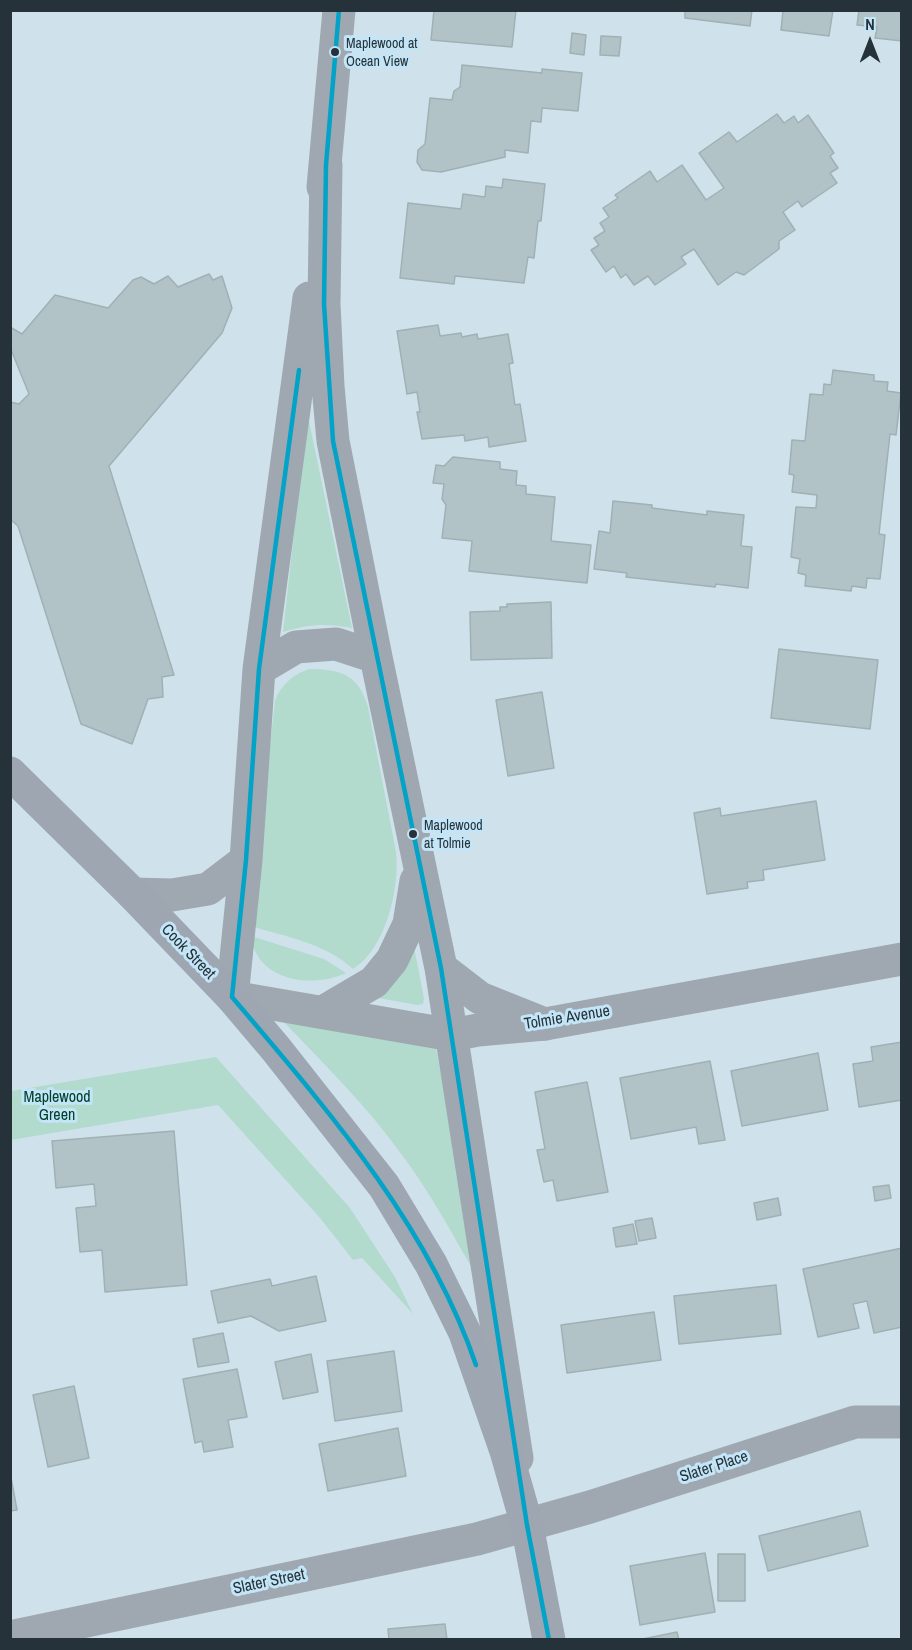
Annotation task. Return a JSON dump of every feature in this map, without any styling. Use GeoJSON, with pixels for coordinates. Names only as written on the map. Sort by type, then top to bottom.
{"type":"FeatureCollection","features":[{"type":"Feature","properties":{"kind":"main road","name":"Cook Street"},"geometry":{"type":"LineString","coordinates":[[10,773],[133,894],[231,996],[276,1048],[384,1186],[431,1264],[465,1333],[506,1451],[527,1525],[549,1640]]}},
{"type":"Feature","properties":{"kind":"street"},"geometry":{"type":"LineString","coordinates":[[231,996],[246,860],[259,669],[326,165],[339,10]]}},
{"type":"Feature","properties":{"kind":"street"},"geometry":{"type":"LineString","coordinates":[[326,165],[324,304],[333,441],[441,968],[527,1525]]}},
{"type":"Feature","properties":{"kind":"street"},"geometry":{"type":"LineString","coordinates":[[259,669],[296,647],[336,644],[376,657]]}},
{"type":"Feature","properties":{"kind":"street"},"geometry":{"type":"LineString","coordinates":[[133,894],[172,895],[208,889],[246,860]]}},
{"type":"Feature","properties":{"kind":"street"},"geometry":{"type":"LineString","coordinates":[[323,1012],[374,982],[392,960],[409,924],[419,861]]}},
{"type":"Feature","properties":{"kind":"street","name":"Tolmie Avenue"},"geometry":{"type":"LineString","coordinates":[[231,996],[452,1035],[477,1030],[545,1024],[902,959]]}},
{"type":"Feature","properties":{"kind":"street"},"geometry":{"type":"LineString","coordinates":[[441,968],[480,998],[545,1024]]}},
{"type":"Feature","properties":{"kind":"street","name":"Slater Place"},"geometry":{"type":"LineString","coordinates":[[527,1525],[855,1422],[902,1422]]}},
{"type":"Feature","properties":{"kind":"street","name":"Slater Street"},"geometry":{"type":"LineString","coordinates":[[10,1637],[477,1539],[527,1525]]}},
{"type":"Feature","properties":{"kind":"green space"},"geometry":{"type":"Polygon","coordinates":[[[309,421],[352,628],[317,625],[283,632],[306,426],[309,421]]]}},
{"type":"Feature","properties":{"kind":"green space"},"geometry":{"type":"Polygon","coordinates":[[[309,669],[330,670],[347,676],[354,681],[364,696],[396,852],[396,882],[388,916],[374,947],[353,969],[343,960],[318,947],[250,926],[275,701],[280,690],[288,681],[309,669]]]}},
{"type":"Feature","properties":{"kind":"green space"},"geometry":{"type":"Polygon","coordinates":[[[251,936],[324,959],[346,973],[332,978],[302,980],[274,972],[263,963],[255,951],[251,936]]]}},
{"type":"Feature","properties":{"kind":"green space"},"geometry":{"type":"Polygon","coordinates":[[[414,947],[424,998],[423,1004],[378,998],[414,947]]]}},
{"type":"Feature","properties":{"kind":"green space"},"geometry":{"type":"Polygon","coordinates":[[[281,1019],[435,1044],[479,1266],[472,1268],[412,1169],[374,1119],[281,1019]]]}},
{"type":"Feature","properties":{"kind":"green space","name":"Maplewood Green"},"geometry":{"type":"Polygon","coordinates":[[[216,1057],[350,1208],[395,1277],[413,1314],[362,1258],[353,1260],[320,1218],[218,1105],[11,1140],[11,1091],[216,1057]]]}},
{"type":"Feature","properties":{"kind":"building"},"geometry":{"type":"Polygon","coordinates":[[[434,10],[516,10],[512,47],[431,40],[434,10]]]}},
{"type":"Feature","properties":{"kind":"building"},"geometry":{"type":"Polygon","coordinates":[[[685,10],[752,10],[750,26],[685,18],[685,10]]]}},
{"type":"Feature","properties":{"kind":"building"},"geometry":{"type":"Polygon","coordinates":[[[783,10],[833,10],[829,36],[781,30],[783,10]]]}},
{"type":"Feature","properties":{"kind":"building"},"geometry":{"type":"Polygon","coordinates":[[[859,10],[902,10],[902,41],[875,38],[877,27],[857,25],[859,10]]]}},
{"type":"Feature","properties":{"kind":"building"},"geometry":{"type":"Polygon","coordinates":[[[572,33],[586,35],[584,55],[570,53],[572,33]]]}},
{"type":"Feature","properties":{"kind":"building"},"geometry":{"type":"Polygon","coordinates":[[[601,36],[621,37],[619,56],[600,55],[601,36]]]}},
{"type":"Feature","properties":{"kind":"building"},"geometry":{"type":"Polygon","coordinates":[[[462,65],[542,73],[542,69],[582,73],[578,111],[542,108],[541,122],[531,121],[528,153],[505,150],[505,157],[441,172],[422,170],[417,162],[418,150],[425,144],[430,98],[452,100],[454,91],[460,87],[462,65]]]}},
{"type":"Feature","properties":{"kind":"building"},"geometry":{"type":"Polygon","coordinates":[[[777,114],[784,123],[794,116],[798,123],[808,115],[834,153],[830,156],[838,168],[830,173],[837,183],[802,207],[798,201],[783,212],[795,230],[779,241],[779,249],[744,275],[736,272],[718,285],[694,249],[681,257],[686,264],[655,285],[648,276],[634,285],[626,274],[621,278],[614,266],[606,272],[591,250],[599,245],[594,238],[605,231],[600,223],[609,217],[603,208],[618,198],[615,195],[650,171],[657,182],[682,165],[706,200],[724,188],[699,153],[729,132],[737,142],[777,114]]]}},
{"type":"Feature","properties":{"kind":"building"},"geometry":{"type":"Polygon","coordinates":[[[503,179],[545,184],[534,258],[528,257],[524,283],[455,276],[454,284],[400,278],[408,203],[461,209],[463,194],[485,197],[486,186],[502,188],[503,179]]]}},
{"type":"Feature","properties":{"kind":"building"},"geometry":{"type":"Polygon","coordinates":[[[209,274],[213,280],[222,276],[232,308],[222,333],[109,466],[174,675],[162,677],[163,697],[148,699],[132,744],[81,724],[18,526],[10,519],[10,402],[19,404],[29,394],[10,347],[10,327],[22,334],[55,295],[108,308],[133,280],[141,277],[154,284],[168,276],[178,287],[209,274]]]}},
{"type":"Feature","properties":{"kind":"building"},"geometry":{"type":"Polygon","coordinates":[[[438,325],[440,336],[461,333],[462,337],[477,334],[478,339],[508,334],[513,363],[509,364],[515,405],[520,404],[526,441],[489,447],[488,437],[465,441],[464,435],[422,439],[417,412],[420,412],[417,392],[407,394],[397,331],[438,325]]]}},
{"type":"Feature","properties":{"kind":"building"},"geometry":{"type":"Polygon","coordinates":[[[833,370],[874,375],[874,381],[888,382],[887,391],[901,393],[896,435],[890,434],[879,534],[885,535],[880,579],[867,578],[866,588],[852,586],[851,591],[805,586],[806,575],[798,573],[800,559],[791,557],[796,507],[816,508],[817,495],[792,492],[794,475],[789,474],[792,440],[805,441],[810,394],[823,395],[824,384],[831,385],[833,370]]]}},
{"type":"Feature","properties":{"kind":"building"},"geometry":{"type":"Polygon","coordinates":[[[453,457],[500,462],[500,469],[517,471],[516,485],[526,486],[526,494],[555,497],[551,541],[591,545],[587,583],[469,571],[472,541],[442,538],[446,505],[442,499],[444,484],[433,483],[436,465],[444,466],[453,457]]]}},
{"type":"Feature","properties":{"kind":"building"},"geometry":{"type":"Polygon","coordinates":[[[613,501],[707,515],[707,511],[744,515],[741,546],[752,547],[748,588],[716,584],[715,587],[626,577],[627,573],[594,569],[599,531],[610,533],[613,501]]]}},
{"type":"Feature","properties":{"kind":"building"},"geometry":{"type":"Polygon","coordinates":[[[551,602],[552,658],[471,660],[470,612],[500,611],[500,607],[507,607],[507,604],[551,602]]]}},
{"type":"Feature","properties":{"kind":"building"},"geometry":{"type":"Polygon","coordinates":[[[779,649],[878,660],[870,729],[771,718],[779,649]]]}},
{"type":"Feature","properties":{"kind":"building"},"geometry":{"type":"Polygon","coordinates":[[[542,692],[554,768],[508,776],[496,700],[542,692]]]}},
{"type":"Feature","properties":{"kind":"building"},"geometry":{"type":"Polygon","coordinates":[[[816,801],[825,860],[763,870],[764,880],[747,882],[748,888],[707,894],[694,813],[720,808],[721,816],[816,801]]]}},
{"type":"Feature","properties":{"kind":"building"},"geometry":{"type":"Polygon","coordinates":[[[902,1042],[902,1100],[859,1107],[853,1064],[873,1061],[871,1047],[902,1042]]]}},
{"type":"Feature","properties":{"kind":"building"},"geometry":{"type":"Polygon","coordinates":[[[818,1053],[828,1110],[742,1126],[731,1071],[818,1053]]]}},
{"type":"Feature","properties":{"kind":"building"},"geometry":{"type":"Polygon","coordinates":[[[710,1061],[725,1140],[699,1144],[696,1127],[631,1139],[620,1078],[710,1061]]]}},
{"type":"Feature","properties":{"kind":"building"},"geometry":{"type":"Polygon","coordinates":[[[587,1082],[608,1192],[557,1201],[553,1180],[544,1182],[537,1150],[545,1149],[535,1092],[587,1082]]]}},
{"type":"Feature","properties":{"kind":"building"},"geometry":{"type":"Polygon","coordinates":[[[174,1131],[187,1285],[105,1292],[102,1250],[80,1252],[76,1208],[96,1206],[94,1184],[56,1188],[52,1141],[174,1131]]]}},
{"type":"Feature","properties":{"kind":"building"},"geometry":{"type":"Polygon","coordinates":[[[889,1185],[891,1198],[875,1201],[873,1187],[889,1185]]]}},
{"type":"Feature","properties":{"kind":"building"},"geometry":{"type":"Polygon","coordinates":[[[778,1198],[781,1215],[757,1220],[754,1203],[778,1198]]]}},
{"type":"Feature","properties":{"kind":"building"},"geometry":{"type":"Polygon","coordinates":[[[652,1218],[656,1238],[639,1241],[635,1221],[652,1218]]]}},
{"type":"Feature","properties":{"kind":"building"},"geometry":{"type":"Polygon","coordinates":[[[633,1224],[637,1244],[616,1247],[613,1228],[633,1224]]]}},
{"type":"Feature","properties":{"kind":"building"},"geometry":{"type":"Polygon","coordinates":[[[902,1248],[902,1327],[874,1333],[867,1301],[853,1304],[859,1328],[818,1337],[803,1269],[902,1248]]]}},
{"type":"Feature","properties":{"kind":"building"},"geometry":{"type":"Polygon","coordinates":[[[316,1276],[326,1321],[279,1331],[251,1316],[218,1323],[211,1291],[270,1279],[272,1286],[316,1276]]]}},
{"type":"Feature","properties":{"kind":"building"},"geometry":{"type":"Polygon","coordinates":[[[776,1285],[781,1334],[679,1344],[674,1296],[776,1285]]]}},
{"type":"Feature","properties":{"kind":"building"},"geometry":{"type":"Polygon","coordinates":[[[654,1312],[661,1360],[567,1373],[561,1325],[654,1312]]]}},
{"type":"Feature","properties":{"kind":"building"},"geometry":{"type":"Polygon","coordinates":[[[223,1333],[229,1362],[198,1367],[193,1339],[223,1333]]]}},
{"type":"Feature","properties":{"kind":"building"},"geometry":{"type":"Polygon","coordinates":[[[394,1351],[402,1411],[335,1421],[327,1361],[394,1351]]]}},
{"type":"Feature","properties":{"kind":"building"},"geometry":{"type":"Polygon","coordinates":[[[311,1354],[318,1392],[283,1399],[275,1362],[311,1354]]]}},
{"type":"Feature","properties":{"kind":"building"},"geometry":{"type":"Polygon","coordinates":[[[237,1369],[247,1417],[228,1420],[233,1447],[204,1452],[202,1441],[195,1443],[183,1379],[237,1369]]]}},
{"type":"Feature","properties":{"kind":"building"},"geometry":{"type":"Polygon","coordinates":[[[74,1386],[89,1458],[48,1467],[33,1395],[74,1386]]]}},
{"type":"Feature","properties":{"kind":"building"},"geometry":{"type":"Polygon","coordinates":[[[398,1428],[406,1476],[328,1491],[319,1444],[398,1428]]]}},
{"type":"Feature","properties":{"kind":"building"},"geometry":{"type":"Polygon","coordinates":[[[10,1472],[17,1510],[10,1511],[10,1472]]]}},
{"type":"Feature","properties":{"kind":"building"},"geometry":{"type":"Polygon","coordinates":[[[860,1511],[868,1546],[768,1571],[759,1536],[860,1511]]]}},
{"type":"Feature","properties":{"kind":"building"},"geometry":{"type":"Polygon","coordinates":[[[705,1553],[715,1612],[640,1625],[630,1566],[705,1553]]]}},
{"type":"Feature","properties":{"kind":"building"},"geometry":{"type":"Polygon","coordinates":[[[718,1554],[745,1554],[745,1601],[718,1601],[718,1554]]]}},
{"type":"Feature","properties":{"kind":"building"},"geometry":{"type":"Polygon","coordinates":[[[445,1624],[447,1640],[389,1640],[388,1629],[445,1624]]]}},
{"type":"Feature","properties":{"kind":"building"},"geometry":{"type":"Polygon","coordinates":[[[677,1632],[679,1640],[638,1640],[677,1632]]]}},
{"type":"Feature","properties":{"kind":"transit line"},"geometry":{"type":"LineString","coordinates":[[339,10],[326,165],[324,304],[333,441],[441,968],[527,1525],[549,1640]]}},
{"type":"Feature","properties":{"kind":"transit line"},"geometry":{"type":"LineString","coordinates":[[232,997],[246,860],[259,669],[299,370]]}},
{"type":"Feature","properties":{"kind":"transit line"},"geometry":{"type":"LineString","coordinates":[[232,997],[338,1125],[403,1216],[456,1313],[476,1365]]}},
{"type":"Feature","properties":{"kind":"place","name":"Maplewood at Ocean View"},"geometry":{"type":"Point","coordinates":[335,52]}},
{"type":"Feature","properties":{"kind":"place","name":"Maplewood at Tolmie"},"geometry":{"type":"Point","coordinates":[413,834]}}]}
